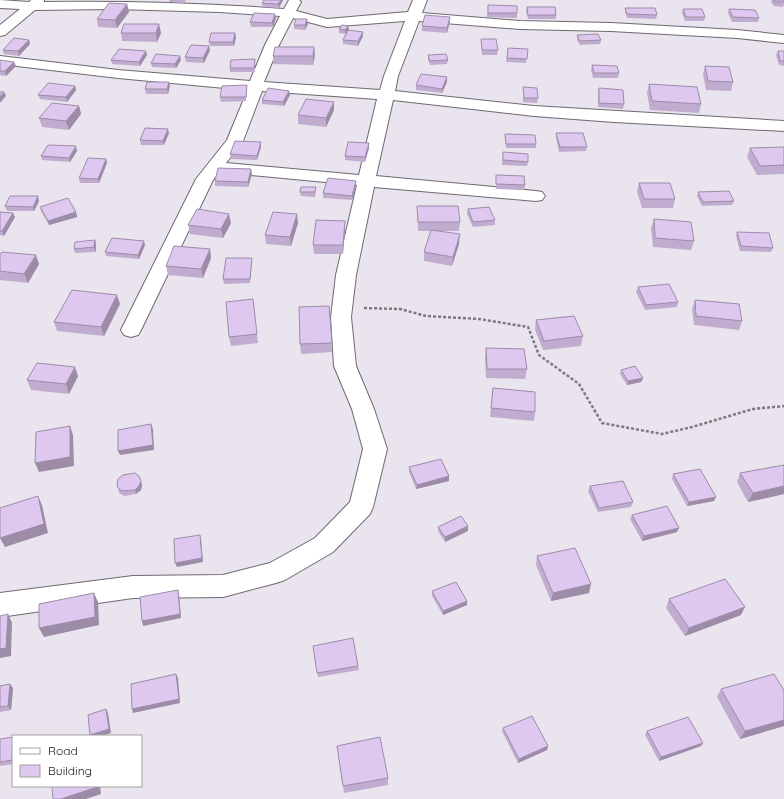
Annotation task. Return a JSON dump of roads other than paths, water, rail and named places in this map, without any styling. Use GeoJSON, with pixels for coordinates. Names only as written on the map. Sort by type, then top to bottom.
{"type":"FeatureCollection","features":[{"type":"Feature","properties":{"kind":"street"},"geometry":{"type":"LineString","coordinates":[[0,32],[36,3]]}},
{"type":"Feature","properties":{"kind":"street"},"geometry":{"type":"LineString","coordinates":[[0,4],[36,3],[219,8],[292,6],[327,23],[417,8],[506,24],[611,27],[737,34],[784,39]]}},
{"type":"Feature","properties":{"kind":"street"},"geometry":{"type":"LineString","coordinates":[[131,330],[205,179],[235,141],[272,45],[292,6]]}},
{"type":"Feature","properties":{"kind":"street"},"geometry":{"type":"LineString","coordinates":[[0,605],[133,587],[222,586],[276,572],[324,546],[360,507],[375,449],[363,409],[345,366],[341,317],[342,306],[346,275],[366,181],[391,76],[417,8]]}},
{"type":"Feature","properties":{"kind":"street"},"geometry":{"type":"LineString","coordinates":[[0,60],[118,74],[255,86],[387,95],[534,111],[784,126]]}},
{"type":"Feature","properties":{"kind":"street"},"geometry":{"type":"LineString","coordinates":[[215,167],[536,196]]}}]}
